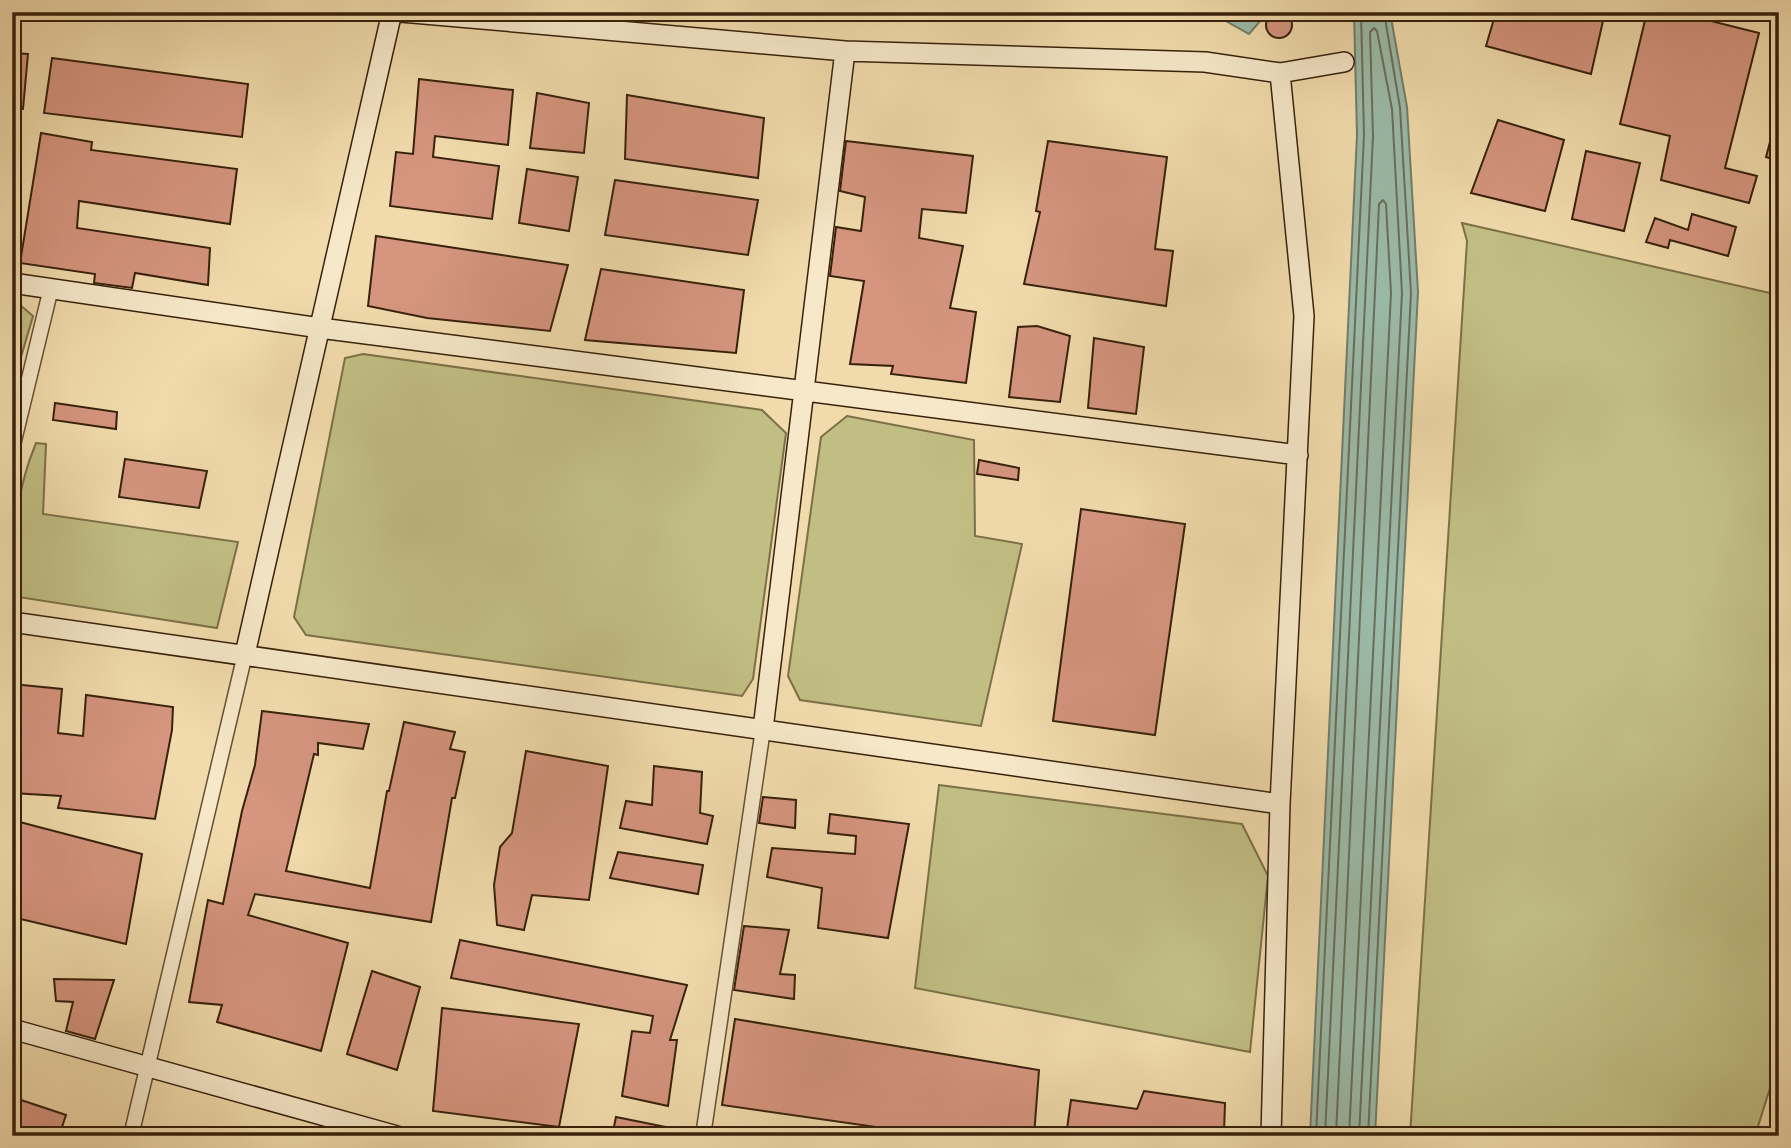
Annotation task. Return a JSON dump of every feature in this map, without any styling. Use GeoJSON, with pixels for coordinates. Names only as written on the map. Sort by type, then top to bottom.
{"type":"FeatureCollection","features":[{"type":"Feature","properties":{"kind":"street"},"geometry":{"type":"LineString","coordinates":[[131,1136],[392,12]]}},
{"type":"Feature","properties":{"kind":"street"},"geometry":{"type":"LineString","coordinates":[[401,12],[845,51],[1205,62],[1280,73],[1344,62]]}},
{"type":"Feature","properties":{"kind":"street"},"geometry":{"type":"LineString","coordinates":[[703,1136],[763,729],[806,391],[845,51]]}},
{"type":"Feature","properties":{"kind":"street"},"geometry":{"type":"LineString","coordinates":[[1272,1136],[1280,804],[1304,316],[1280,73]]}},
{"type":"Feature","properties":{"kind":"street"},"geometry":{"type":"LineString","coordinates":[[12,283],[320,328],[1297,455]]}},
{"type":"Feature","properties":{"kind":"street"},"geometry":{"type":"LineString","coordinates":[[12,449],[51,288]]}},
{"type":"Feature","properties":{"kind":"street"},"geometry":{"type":"LineString","coordinates":[[12,622],[1280,804]]}},
{"type":"Feature","properties":{"kind":"street"},"geometry":{"type":"LineString","coordinates":[[12,1029],[397,1136]]}},
{"type":"Feature","properties":{"kind":"shaded area"},"geometry":{"type":"Polygon","coordinates":[[[1462,223],[1779,295],[1779,1059],[1755,1136],[1410,1136],[1467,241],[1462,223]]]}},
{"type":"Feature","properties":{"kind":"shaded area"},"geometry":{"type":"Polygon","coordinates":[[[12,298],[33,316],[12,388],[12,298]]]}},
{"type":"Feature","properties":{"kind":"shaded area"},"geometry":{"type":"Polygon","coordinates":[[[363,354],[762,410],[786,433],[753,679],[742,696],[306,635],[294,617],[345,358],[363,354]]]}},
{"type":"Feature","properties":{"kind":"shaded area"},"geometry":{"type":"Polygon","coordinates":[[[847,416],[974,440],[975,536],[1022,544],[981,726],[800,700],[788,676],[821,437],[847,416]]]}},
{"type":"Feature","properties":{"kind":"shaded area"},"geometry":{"type":"Polygon","coordinates":[[[36,443],[46,444],[43,514],[238,542],[217,628],[12,596],[16,518],[23,481],[36,443]]]}},
{"type":"Feature","properties":{"kind":"shaded area"},"geometry":{"type":"Polygon","coordinates":[[[939,785],[1242,824],[1268,876],[1250,1052],[915,988],[939,785]]]}},
{"type":"Feature","properties":{"kind":"water"},"geometry":{"type":"Polygon","coordinates":[[[1210,12],[1268,12],[1249,34],[1210,12]]]}},
{"type":"Feature","properties":{"kind":"water"},"geometry":{"type":"Polygon","coordinates":[[[1354,12],[1390,12],[1407,107],[1418,292],[1375,1136],[1310,1136],[1357,135],[1354,12]]]}},
{"type":"Feature","properties":{"kind":"building"},"geometry":{"type":"Polygon","coordinates":[[[1279,12],[1288,16],[1292,25],[1288,34],[1279,38],[1270,34],[1266,25],[1270,16],[1279,12]]]}},
{"type":"Feature","properties":{"kind":"building"},"geometry":{"type":"Polygon","coordinates":[[[1496,12],[1605,12],[1591,74],[1486,46],[1496,12]]]}},
{"type":"Feature","properties":{"kind":"building"},"geometry":{"type":"Polygon","coordinates":[[[1647,12],[1675,12],[1759,33],[1725,168],[1757,176],[1749,203],[1661,180],[1670,136],[1620,124],[1647,12]]]}},
{"type":"Feature","properties":{"kind":"building"},"geometry":{"type":"Polygon","coordinates":[[[12,53],[28,54],[23,109],[12,108],[12,53]]]}},
{"type":"Feature","properties":{"kind":"building"},"geometry":{"type":"Polygon","coordinates":[[[52,58],[248,84],[242,137],[44,113],[52,58]]]}},
{"type":"Feature","properties":{"kind":"building"},"geometry":{"type":"Polygon","coordinates":[[[419,79],[513,90],[508,145],[435,136],[433,157],[499,166],[492,219],[390,206],[396,152],[413,154],[419,79]]]}},
{"type":"Feature","properties":{"kind":"building"},"geometry":{"type":"Polygon","coordinates":[[[537,93],[589,103],[584,153],[530,148],[537,93]]]}},
{"type":"Feature","properties":{"kind":"building"},"geometry":{"type":"Polygon","coordinates":[[[627,95],[764,118],[758,178],[625,159],[627,95]]]}},
{"type":"Feature","properties":{"kind":"building"},"geometry":{"type":"Polygon","coordinates":[[[1498,120],[1564,140],[1545,211],[1471,193],[1498,120]]]}},
{"type":"Feature","properties":{"kind":"building"},"geometry":{"type":"Polygon","coordinates":[[[1775,123],[1779,124],[1779,161],[1766,157],[1775,123]]]}},
{"type":"Feature","properties":{"kind":"building"},"geometry":{"type":"Polygon","coordinates":[[[41,133],[92,142],[91,150],[237,169],[230,224],[79,201],[77,228],[210,248],[208,285],[135,273],[132,288],[94,283],[95,274],[20,263],[41,133]]]}},
{"type":"Feature","properties":{"kind":"building"},"geometry":{"type":"Polygon","coordinates":[[[846,141],[973,156],[966,213],[922,209],[919,238],[963,246],[950,308],[976,312],[966,383],[891,374],[893,366],[850,364],[864,281],[830,276],[836,227],[861,231],[865,197],[840,191],[846,141]]]}},
{"type":"Feature","properties":{"kind":"building"},"geometry":{"type":"Polygon","coordinates":[[[1048,141],[1167,157],[1155,249],[1173,251],[1166,306],[1024,284],[1040,212],[1036,211],[1048,141]]]}},
{"type":"Feature","properties":{"kind":"building"},"geometry":{"type":"Polygon","coordinates":[[[1586,151],[1640,163],[1624,231],[1572,219],[1586,151]]]}},
{"type":"Feature","properties":{"kind":"building"},"geometry":{"type":"Polygon","coordinates":[[[527,169],[578,177],[569,231],[519,223],[527,169]]]}},
{"type":"Feature","properties":{"kind":"building"},"geometry":{"type":"Polygon","coordinates":[[[615,180],[758,200],[748,255],[605,235],[615,180]]]}},
{"type":"Feature","properties":{"kind":"building"},"geometry":{"type":"Polygon","coordinates":[[[1692,214],[1736,227],[1728,256],[1670,240],[1668,248],[1646,242],[1655,218],[1688,230],[1692,214]]]}},
{"type":"Feature","properties":{"kind":"building"},"geometry":{"type":"Polygon","coordinates":[[[376,236],[568,265],[550,331],[427,318],[368,306],[376,236]]]}},
{"type":"Feature","properties":{"kind":"building"},"geometry":{"type":"Polygon","coordinates":[[[601,269],[744,290],[736,353],[585,340],[601,269]]]}},
{"type":"Feature","properties":{"kind":"building"},"geometry":{"type":"Polygon","coordinates":[[[1037,326],[1070,336],[1060,402],[1009,397],[1018,327],[1037,326]]]}},
{"type":"Feature","properties":{"kind":"building"},"geometry":{"type":"Polygon","coordinates":[[[1094,338],[1144,347],[1136,414],[1088,408],[1094,338]]]}},
{"type":"Feature","properties":{"kind":"building"},"geometry":{"type":"Polygon","coordinates":[[[55,403],[117,412],[116,429],[53,420],[55,403]]]}},
{"type":"Feature","properties":{"kind":"building"},"geometry":{"type":"Polygon","coordinates":[[[125,459],[207,471],[199,508],[119,497],[125,459]]]}},
{"type":"Feature","properties":{"kind":"building"},"geometry":{"type":"Polygon","coordinates":[[[979,460],[1019,468],[1018,480],[977,474],[979,460]]]}},
{"type":"Feature","properties":{"kind":"building"},"geometry":{"type":"Polygon","coordinates":[[[1081,509],[1185,524],[1155,735],[1053,721],[1081,509]]]}},
{"type":"Feature","properties":{"kind":"building"},"geometry":{"type":"Polygon","coordinates":[[[12,684],[62,689],[58,733],[83,736],[86,695],[173,707],[172,730],[155,819],[58,808],[61,796],[12,793],[12,684]]]}},
{"type":"Feature","properties":{"kind":"building"},"geometry":{"type":"Polygon","coordinates":[[[262,711],[369,724],[363,749],[318,743],[318,755],[314,754],[286,871],[370,888],[387,791],[404,722],[455,732],[450,749],[465,752],[455,798],[452,798],[431,922],[255,894],[248,915],[348,943],[321,1051],[217,1022],[222,1005],[189,1002],[208,900],[223,904],[242,811],[255,765],[262,711]]]}},
{"type":"Feature","properties":{"kind":"building"},"geometry":{"type":"Polygon","coordinates":[[[526,751],[608,766],[589,900],[532,895],[524,930],[497,925],[494,885],[500,847],[512,833],[526,751]]]}},
{"type":"Feature","properties":{"kind":"building"},"geometry":{"type":"Polygon","coordinates":[[[654,766],[702,772],[700,813],[713,816],[707,844],[620,828],[626,801],[652,805],[654,766]]]}},
{"type":"Feature","properties":{"kind":"building"},"geometry":{"type":"Polygon","coordinates":[[[763,797],[796,800],[795,828],[759,823],[763,797]]]}},
{"type":"Feature","properties":{"kind":"building"},"geometry":{"type":"Polygon","coordinates":[[[830,814],[909,824],[888,938],[818,928],[822,888],[767,877],[772,848],[855,854],[856,836],[828,833],[830,814]]]}},
{"type":"Feature","properties":{"kind":"building"},"geometry":{"type":"Polygon","coordinates":[[[12,820],[142,854],[126,944],[12,917],[12,820]]]}},
{"type":"Feature","properties":{"kind":"building"},"geometry":{"type":"Polygon","coordinates":[[[618,852],[703,865],[698,894],[610,878],[618,852]]]}},
{"type":"Feature","properties":{"kind":"building"},"geometry":{"type":"Polygon","coordinates":[[[744,926],[789,930],[780,974],[795,975],[794,999],[734,990],[744,926]]]}},
{"type":"Feature","properties":{"kind":"building"},"geometry":{"type":"Polygon","coordinates":[[[460,940],[687,985],[670,1040],[677,1040],[668,1106],[622,1096],[632,1031],[650,1033],[653,1016],[451,978],[460,940]]]}},
{"type":"Feature","properties":{"kind":"building"},"geometry":{"type":"Polygon","coordinates":[[[372,971],[420,987],[397,1070],[347,1054],[372,971]]]}},
{"type":"Feature","properties":{"kind":"building"},"geometry":{"type":"Polygon","coordinates":[[[54,979],[114,980],[95,1039],[66,1031],[73,1002],[56,1001],[54,979]]]}},
{"type":"Feature","properties":{"kind":"building"},"geometry":{"type":"Polygon","coordinates":[[[442,1008],[579,1024],[559,1127],[433,1111],[442,1008]]]}},
{"type":"Feature","properties":{"kind":"building"},"geometry":{"type":"Polygon","coordinates":[[[735,1019],[1039,1070],[1034,1136],[939,1136],[722,1105],[735,1019]]]}},
{"type":"Feature","properties":{"kind":"building"},"geometry":{"type":"Polygon","coordinates":[[[1144,1091],[1225,1103],[1224,1132],[1206,1130],[1205,1136],[1066,1136],[1071,1100],[1137,1109],[1144,1091]]]}},
{"type":"Feature","properties":{"kind":"building"},"geometry":{"type":"Polygon","coordinates":[[[21,1100],[66,1115],[59,1136],[12,1133],[21,1100]]]}},
{"type":"Feature","properties":{"kind":"building"},"geometry":{"type":"Polygon","coordinates":[[[616,1117],[681,1130],[681,1136],[612,1136],[616,1117]]]}}]}
